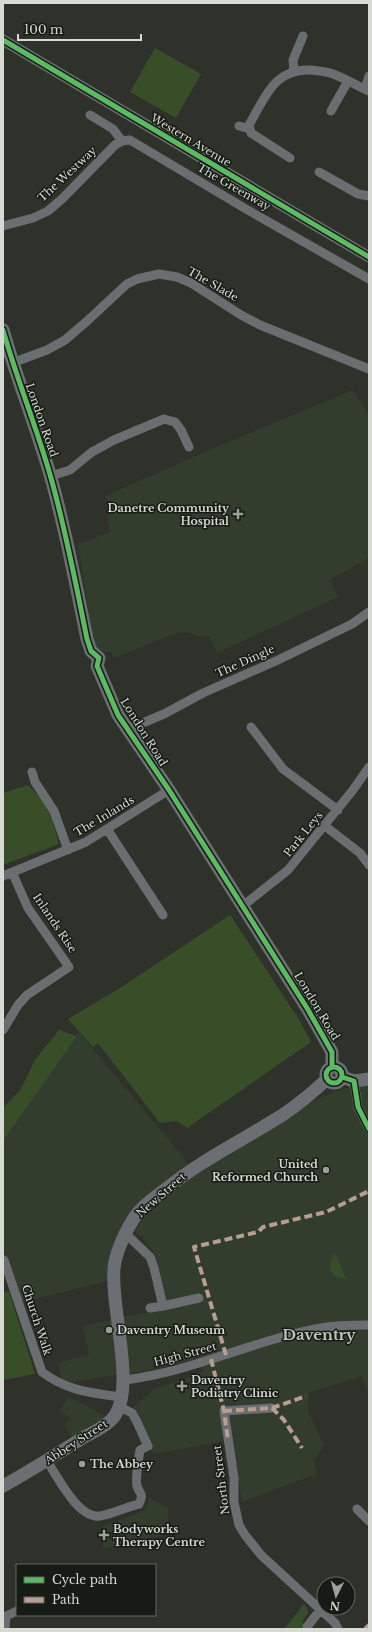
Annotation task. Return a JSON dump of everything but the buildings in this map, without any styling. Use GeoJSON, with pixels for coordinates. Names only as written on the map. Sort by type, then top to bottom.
{"type":"FeatureCollection","features":[{"type":"Feature","properties":{"kind":"main road","name":"London Road"},"geometry":{"type":"LineString","coordinates":[[3,330],[12,363],[51,476],[68,543],[87,639],[91,651],[99,658],[97,666],[118,715],[130,730],[244,906],[307,1008],[332,1052],[332,1067]]}},
{"type":"Feature","properties":{"kind":"main road"},"geometry":{"type":"LineString","coordinates":[[348,1079],[335,1067],[332,1067],[326,1071],[326,1080],[335,1084],[348,1079],[369,1079]]}},
{"type":"Feature","properties":{"kind":"main road","name":"New Street"},"geometry":{"type":"LineString","coordinates":[[124,1380],[115,1302],[114,1269],[116,1256],[137,1213],[188,1172],[286,1113],[326,1080]]}},
{"type":"Feature","properties":{"kind":"main road","name":"Abbey Street"},"geometry":{"type":"LineString","coordinates":[[3,1486],[104,1426],[114,1417],[121,1402],[124,1380]]}},
{"type":"Feature","properties":{"kind":"street"},"geometry":{"type":"LineString","coordinates":[[294,71],[294,60],[303,36]]}},
{"type":"Feature","properties":{"kind":"street","name":"Western Avenue"},"geometry":{"type":"LineString","coordinates":[[3,40],[369,257]]}},
{"type":"Feature","properties":{"kind":"street"},"geometry":{"type":"LineString","coordinates":[[290,158],[251,133],[249,125],[272,86],[282,76],[294,71],[318,71],[333,74],[367,90],[369,76]]}},
{"type":"Feature","properties":{"kind":"street"},"geometry":{"type":"LineString","coordinates":[[331,111],[348,82]]}},
{"type":"Feature","properties":{"kind":"street"},"geometry":{"type":"LineString","coordinates":[[90,115],[113,129],[122,141]]}},
{"type":"Feature","properties":{"kind":"street"},"geometry":{"type":"LineString","coordinates":[[239,126],[250,129]]}},
{"type":"Feature","properties":{"kind":"street","name":"The Greenway"},"geometry":{"type":"LineString","coordinates":[[122,141],[130,140],[246,209],[369,279]]}},
{"type":"Feature","properties":{"kind":"street","name":"The Westway"},"geometry":{"type":"LineString","coordinates":[[3,226],[33,218],[48,211],[62,199],[115,145],[122,141]]}},
{"type":"Feature","properties":{"kind":"street"},"geometry":{"type":"LineString","coordinates":[[319,172],[358,194],[369,196]]}},
{"type":"Feature","properties":{"kind":"street","name":"The Slade"},"geometry":{"type":"LineString","coordinates":[[12,363],[47,350],[65,340],[127,284],[137,279],[159,274],[177,277],[191,283],[241,315],[260,325],[369,368]]}},
{"type":"Feature","properties":{"kind":"street"},"geometry":{"type":"LineString","coordinates":[[51,476],[70,470],[92,452],[114,440],[164,419],[175,422],[181,430],[188,447]]}},
{"type":"Feature","properties":{"kind":"street","name":"The Dingle"},"geometry":{"type":"LineString","coordinates":[[130,730],[132,727],[164,714],[202,693],[278,660],[352,624],[369,612]]}},
{"type":"Feature","properties":{"kind":"street"},"geometry":{"type":"LineString","coordinates":[[251,727],[283,769],[338,810]]}},
{"type":"Feature","properties":{"kind":"street","name":"Park Leys"},"geometry":{"type":"LineString","coordinates":[[244,906],[288,870],[338,810],[369,767]]}},
{"type":"Feature","properties":{"kind":"street"},"geometry":{"type":"LineString","coordinates":[[32,772],[35,782],[54,811],[68,850]]}},
{"type":"Feature","properties":{"kind":"street","name":"The Inlands"},"geometry":{"type":"LineString","coordinates":[[7,874],[86,842],[169,790]]}},
{"type":"Feature","properties":{"kind":"street"},"geometry":{"type":"LineString","coordinates":[[325,826],[360,853],[369,865]]}},
{"type":"Feature","properties":{"kind":"street"},"geometry":{"type":"LineString","coordinates":[[107,829],[162,915]]}},
{"type":"Feature","properties":{"kind":"street","name":"Inlands Rise"},"geometry":{"type":"LineString","coordinates":[[3,1030],[26,995],[69,967],[28,908],[7,874]]}},
{"type":"Feature","properties":{"kind":"street"},"geometry":{"type":"LineString","coordinates":[[348,1079],[358,1107],[369,1129]]}},
{"type":"Feature","properties":{"kind":"street"},"geometry":{"type":"LineString","coordinates":[[126,1234],[150,1258],[154,1268],[163,1306]]}},
{"type":"Feature","properties":{"kind":"street","name":"Church Walk"},"geometry":{"type":"LineString","coordinates":[[4,1260],[42,1372],[54,1382],[69,1388],[121,1402]]}},
{"type":"Feature","properties":{"kind":"street"},"geometry":{"type":"LineString","coordinates":[[150,1308],[199,1298]]}},
{"type":"Feature","properties":{"kind":"street","name":"High Street"},"geometry":{"type":"LineString","coordinates":[[124,1380],[175,1370],[305,1331],[327,1327],[369,1325]]}},
{"type":"Feature","properties":{"kind":"street"},"geometry":{"type":"LineString","coordinates":[[47,1461],[78,1507],[87,1514],[99,1516],[139,1504],[142,1497],[141,1491],[137,1486],[138,1459],[140,1450],[148,1446],[138,1422],[132,1413],[121,1402]]}},
{"type":"Feature","properties":{"kind":"street","name":"North Street"},"geometry":{"type":"LineString","coordinates":[[272,1408],[224,1411],[234,1478],[234,1502],[239,1525],[261,1555],[316,1606]]}},
{"type":"Feature","properties":{"kind":"street"},"geometry":{"type":"LineString","coordinates":[[357,1509],[369,1521]]}},
{"type":"Feature","properties":{"kind":"street"},"geometry":{"type":"LineString","coordinates":[[5,1629],[6,1616],[16,1611]]}},
{"type":"Feature","properties":{"kind":"street"},"geometry":{"type":"LineString","coordinates":[[307,1627],[316,1615]]}},
{"type":"Feature","properties":{"kind":"street","name":"North Street"},"geometry":{"type":"LineString","coordinates":[[327,1616],[335,1623],[338,1629]]}},
{"type":"Feature","properties":{"kind":"shaded area","name":"Danetre Community Hospital"},"geometry":{"type":"Polygon","coordinates":[[[353,390],[369,415],[369,558],[330,580],[338,597],[217,653],[210,636],[201,637],[186,632],[177,633],[114,658],[111,652],[102,652],[94,646],[78,544],[110,532],[105,496],[221,445],[353,390]]]}},
{"type":"Feature","properties":{"kind":"shaded area"},"geometry":{"type":"Polygon","coordinates":[[[79,1032],[189,1164],[142,1200],[108,1281],[23,1302],[3,1251],[3,1141],[79,1032]]]}},
{"type":"Feature","properties":{"kind":"shaded area"},"geometry":{"type":"Polygon","coordinates":[[[369,1083],[369,1390],[368,1391],[361,1376],[309,1393],[308,1410],[324,1446],[314,1460],[316,1474],[242,1502],[232,1440],[153,1454],[133,1407],[154,1389],[203,1372],[200,1358],[144,1371],[69,1382],[61,1381],[59,1363],[89,1355],[83,1326],[168,1309],[152,1250],[143,1238],[134,1231],[146,1214],[166,1196],[193,1176],[293,1110],[341,1089],[369,1083]]]}},
{"type":"Feature","properties":{"kind":"shaded area"},"geometry":{"type":"Polygon","coordinates":[[[69,1397],[107,1417],[73,1439],[64,1424],[71,1419],[59,1411],[69,1397]]]}},
{"type":"Feature","properties":{"kind":"shaded area"},"geometry":{"type":"Polygon","coordinates":[[[150,1498],[168,1508],[168,1534],[132,1544],[103,1548],[101,1527],[144,1511],[150,1498]]]}},
{"type":"Feature","properties":{"kind":"green space"},"geometry":{"type":"Polygon","coordinates":[[[155,48],[201,74],[176,118],[130,92],[155,48]]]}},
{"type":"Feature","properties":{"kind":"green space"},"geometry":{"type":"Polygon","coordinates":[[[28,785],[49,807],[59,844],[3,865],[3,793],[28,785]]]}},
{"type":"Feature","properties":{"kind":"green space"},"geometry":{"type":"Polygon","coordinates":[[[230,915],[300,1021],[311,1042],[187,1128],[177,1121],[160,1123],[98,1043],[93,1047],[68,1019],[120,988],[230,915]]]}},
{"type":"Feature","properties":{"kind":"green space"},"geometry":{"type":"Polygon","coordinates":[[[59,1030],[77,1036],[3,1141],[3,1108],[21,1089],[35,1060],[59,1030]]]}},
{"type":"Feature","properties":{"kind":"green space"},"geometry":{"type":"Polygon","coordinates":[[[335,1253],[346,1279],[336,1276],[331,1270],[330,1267],[332,1258],[335,1253]]]}},
{"type":"Feature","properties":{"kind":"green space"},"geometry":{"type":"Polygon","coordinates":[[[9,1291],[35,1374],[3,1380],[3,1293],[9,1291]]]}},
{"type":"Feature","properties":{"kind":"green space"},"geometry":{"type":"Polygon","coordinates":[[[304,1604],[308,1613],[302,1622],[310,1629],[284,1629],[304,1604]]]}},
{"type":"Feature","properties":{"kind":"marked path"},"geometry":{"type":"LineString","coordinates":[[226,1355],[194,1247],[258,1232],[263,1227],[326,1212],[369,1191]]}},
{"type":"Feature","properties":{"kind":"marked path"},"geometry":{"type":"LineString","coordinates":[[211,1359],[224,1411],[228,1440]]}},
{"type":"Feature","properties":{"kind":"marked path"},"geometry":{"type":"LineString","coordinates":[[224,1411],[272,1408],[306,1396]]}},
{"type":"Feature","properties":{"kind":"marked path"},"geometry":{"type":"LineString","coordinates":[[272,1408],[284,1420],[302,1448]]}},
{"type":"Feature","properties":{"kind":"marked path"},"geometry":{"type":"LineString","coordinates":[[365,1629],[369,1625]]}},
{"type":"Feature","properties":{"kind":"cycle path"},"geometry":{"type":"LineString","coordinates":[[3,40],[369,257]]}},
{"type":"Feature","properties":{"kind":"cycle path"},"geometry":{"type":"LineString","coordinates":[[3,330],[51,478],[66,538],[87,639],[91,651],[99,658],[97,666],[118,715],[169,790],[307,1008],[332,1052],[332,1067]]}},
{"type":"Feature","properties":{"kind":"cycle path"},"geometry":{"type":"LineString","coordinates":[[331,1067],[337,1067],[342,1072],[342,1075],[340,1081],[337,1083],[331,1083],[326,1078],[326,1072],[331,1067]]}},
{"type":"Feature","properties":{"kind":"cycle path"},"geometry":{"type":"LineString","coordinates":[[342,1077],[354,1081],[358,1107],[369,1129]]}},
{"type":"Feature","properties":{"kind":"place","name":"Danetre Community Hospital"},"geometry":{"type":"Point","coordinates":[238,514]}},
{"type":"Feature","properties":{"kind":"place","name":"United Reformed Church"},"geometry":{"type":"Point","coordinates":[326,1170]}},
{"type":"Feature","properties":{"kind":"place","name":"Daventry Museum"},"geometry":{"type":"Point","coordinates":[109,1330]}},
{"type":"Feature","properties":{"kind":"place","name":"Daventry Podiatry Clinic"},"geometry":{"type":"Point","coordinates":[182,1386]}},
{"type":"Feature","properties":{"kind":"place","name":"The Abbey"},"geometry":{"type":"Point","coordinates":[82,1464]}},
{"type":"Feature","properties":{"kind":"place","name":"Bodyworks Therapy Centre"},"geometry":{"type":"Point","coordinates":[104,1535]}},
{"type":"Feature","properties":{"kind":"district","name":"Daventry"},"geometry":{"type":"Point","coordinates":[319,1334]}}]}
